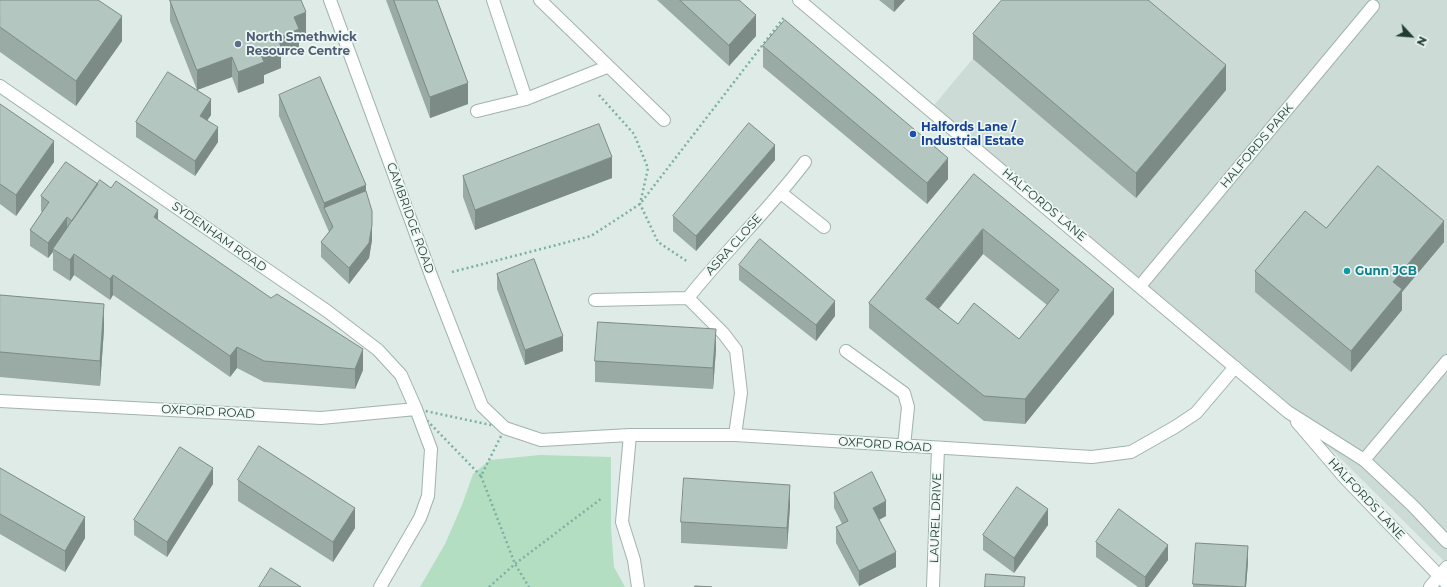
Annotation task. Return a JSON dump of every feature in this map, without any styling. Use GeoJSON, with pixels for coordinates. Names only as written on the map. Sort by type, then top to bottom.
{"type":"FeatureCollection","features":[{"type":"Feature","properties":{"kind":"street","name":"CAMBRIDGE ROAD"},"geometry":{"type":"LineString","coordinates":[[330,0],[432,278],[482,406],[505,428]]}},
{"type":"Feature","properties":{"kind":"street"},"geometry":{"type":"LineString","coordinates":[[493,0],[526,99]]}},
{"type":"Feature","properties":{"kind":"street"},"geometry":{"type":"LineString","coordinates":[[540,0],[607,67],[664,120]]}},
{"type":"Feature","properties":{"kind":"street","name":"HALFORDS LANE"},"geometry":{"type":"LineString","coordinates":[[799,0],[1288,412],[1364,460],[1413,506],[1447,542]]}},
{"type":"Feature","properties":{"kind":"street","name":"HALFORDS PARK"},"geometry":{"type":"LineString","coordinates":[[1140,286],[1373,6]]}},
{"type":"Feature","properties":{"kind":"street"},"geometry":{"type":"LineString","coordinates":[[478,111],[526,99],[607,67]]}},
{"type":"Feature","properties":{"kind":"street","name":"SYDENHAM ROAD"},"geometry":{"type":"LineString","coordinates":[[0,86],[327,311],[378,350],[401,375],[416,409],[430,449],[428,496],[420,518],[380,587]]}},
{"type":"Feature","properties":{"kind":"street","name":"ASRA CLOSE"},"geometry":{"type":"LineString","coordinates":[[688,298],[706,275],[781,193],[805,162]]}},
{"type":"Feature","properties":{"kind":"street"},"geometry":{"type":"LineString","coordinates":[[781,193],[824,227]]}},
{"type":"Feature","properties":{"kind":"street"},"geometry":{"type":"LineString","coordinates":[[595,300],[688,298],[723,333],[736,350],[740,393],[735,435]]}},
{"type":"Feature","properties":{"kind":"street"},"geometry":{"type":"LineString","coordinates":[[846,351],[904,393],[908,407],[904,446]]}},
{"type":"Feature","properties":{"kind":"street"},"geometry":{"type":"LineString","coordinates":[[1364,460],[1447,361]]}},
{"type":"Feature","properties":{"kind":"street","name":"OXFORD ROAD"},"geometry":{"type":"LineString","coordinates":[[505,428],[541,440],[630,435],[735,435],[1092,457],[1131,452],[1175,427],[1196,412],[1235,368]]}},
{"type":"Feature","properties":{"kind":"street","name":"OXFORD ROAD"},"geometry":{"type":"LineString","coordinates":[[0,401],[321,418],[416,409]]}},
{"type":"Feature","properties":{"kind":"street","name":"HALFORDS LANE"},"geometry":{"type":"LineString","coordinates":[[1288,412],[1345,478],[1444,576]]}},
{"type":"Feature","properties":{"kind":"street"},"geometry":{"type":"LineString","coordinates":[[630,435],[622,522],[634,560],[638,587]]}},
{"type":"Feature","properties":{"kind":"street","name":"LAUREL DRIVE"},"geometry":{"type":"LineString","coordinates":[[933,587],[938,448]]}},
{"type":"Feature","properties":{"kind":"street"},"geometry":{"type":"LineString","coordinates":[[1430,587],[1444,576]]}},
{"type":"Feature","properties":{"kind":"path"},"geometry":{"type":"LineString","coordinates":[[432,278],[591,236],[640,204],[788,12]]}},
{"type":"Feature","properties":{"kind":"path"},"geometry":{"type":"LineString","coordinates":[[583,77],[634,134],[648,168],[640,204],[658,242],[706,275]]}},
{"type":"Feature","properties":{"kind":"path"},"geometry":{"type":"LineString","coordinates":[[416,409],[505,428],[481,476]]}},
{"type":"Feature","properties":{"kind":"path"},"geometry":{"type":"LineString","coordinates":[[416,409],[481,476],[515,564],[529,587]]}},
{"type":"Feature","properties":{"kind":"path"},"geometry":{"type":"LineString","coordinates":[[489,587],[515,564],[625,481]]}},
{"type":"Feature","properties":{"kind":"shaded area"},"geometry":{"type":"Polygon","coordinates":[[[1022,0],[1447,0],[1447,564],[1334,452],[930,110],[1022,0]]]}},
{"type":"Feature","properties":{"kind":"green space"},"geometry":{"type":"Polygon","coordinates":[[[540,455],[611,457],[611,528],[614,567],[625,587],[420,587],[445,544],[462,505],[473,474],[490,460],[540,455]]]}},
{"type":"Feature","properties":{"kind":"building"},"geometry":{"type":"Polygon","coordinates":[[[0,0],[98,0],[122,16],[76,81],[0,27],[0,0]]]}},
{"type":"Feature","properties":{"kind":"building","name":"North Smethwick Resource Centre"},"geometry":{"type":"Polygon","coordinates":[[[170,0],[301,0],[306,12],[294,17],[299,29],[278,38],[281,47],[261,55],[264,62],[238,72],[232,57],[197,70],[170,0]]]}},
{"type":"Feature","properties":{"kind":"building"},"geometry":{"type":"Polygon","coordinates":[[[394,0],[437,0],[468,83],[430,97],[394,0]]]}},
{"type":"Feature","properties":{"kind":"building"},"geometry":{"type":"Polygon","coordinates":[[[680,0],[739,0],[756,15],[729,45],[680,0]]]}},
{"type":"Feature","properties":{"kind":"building"},"geometry":{"type":"Polygon","coordinates":[[[1002,0],[1148,0],[1226,65],[1136,173],[973,34],[1002,0]]]}},
{"type":"Feature","properties":{"kind":"building"},"geometry":{"type":"Polygon","coordinates":[[[785,20],[948,158],[927,183],[763,46],[785,20]]]}},
{"type":"Feature","properties":{"kind":"building"},"geometry":{"type":"Polygon","coordinates":[[[168,72],[211,99],[200,116],[218,127],[195,161],[136,122],[168,72]]]}},
{"type":"Feature","properties":{"kind":"building"},"geometry":{"type":"Polygon","coordinates":[[[320,77],[366,185],[324,203],[279,95],[320,77]]]}},
{"type":"Feature","properties":{"kind":"building"},"geometry":{"type":"Polygon","coordinates":[[[0,104],[54,141],[16,195],[0,184],[0,104]]]}},
{"type":"Feature","properties":{"kind":"building"},"geometry":{"type":"Polygon","coordinates":[[[749,123],[775,145],[696,236],[673,216],[749,123]]]}},
{"type":"Feature","properties":{"kind":"building"},"geometry":{"type":"Polygon","coordinates":[[[599,124],[612,157],[475,210],[463,176],[599,124]]]}},
{"type":"Feature","properties":{"kind":"building"},"geometry":{"type":"Polygon","coordinates":[[[66,162],[98,184],[72,221],[67,217],[48,243],[30,230],[49,202],[41,196],[66,162]]]}},
{"type":"Feature","properties":{"kind":"building","name":"Gunn JCB"},"geometry":{"type":"Polygon","coordinates":[[[1378,166],[1444,221],[1393,282],[1402,289],[1351,351],[1255,271],[1305,211],[1326,228],[1378,166]]]}},
{"type":"Feature","properties":{"kind":"building"},"geometry":{"type":"Polygon","coordinates":[[[974,174],[1114,289],[1025,399],[984,396],[869,303],[974,174]],[[983,229],[926,299],[958,324],[974,303],[1019,339],[1059,290],[983,229]]]}},
{"type":"Feature","properties":{"kind":"building"},"geometry":{"type":"Polygon","coordinates":[[[100,180],[111,188],[116,181],[158,210],[154,217],[271,298],[277,294],[363,349],[355,369],[264,361],[237,347],[230,356],[113,275],[110,279],[74,254],[70,260],[53,249],[100,180]]]}},
{"type":"Feature","properties":{"kind":"building"},"geometry":{"type":"Polygon","coordinates":[[[366,191],[372,211],[372,225],[369,243],[349,268],[321,242],[333,227],[324,208],[366,191]]]}},
{"type":"Feature","properties":{"kind":"building"},"geometry":{"type":"Polygon","coordinates":[[[760,239],[835,301],[816,325],[739,265],[760,239]]]}},
{"type":"Feature","properties":{"kind":"building"},"geometry":{"type":"Polygon","coordinates":[[[534,259],[563,336],[525,350],[497,274],[534,259]]]}},
{"type":"Feature","properties":{"kind":"building"},"geometry":{"type":"Polygon","coordinates":[[[0,295],[104,304],[100,361],[0,352],[0,295]]]}},
{"type":"Feature","properties":{"kind":"building"},"geometry":{"type":"Polygon","coordinates":[[[598,322],[716,329],[713,368],[595,361],[598,322]]]}},
{"type":"Feature","properties":{"kind":"building"},"geometry":{"type":"Polygon","coordinates":[[[259,446],[355,508],[333,542],[238,480],[259,446]]]}},
{"type":"Feature","properties":{"kind":"building"},"geometry":{"type":"Polygon","coordinates":[[[180,447],[213,468],[167,542],[134,520],[180,447]]]}},
{"type":"Feature","properties":{"kind":"building"},"geometry":{"type":"Polygon","coordinates":[[[0,468],[85,517],[65,551],[0,514],[0,468]]]}},
{"type":"Feature","properties":{"kind":"building"},"geometry":{"type":"Polygon","coordinates":[[[872,472],[886,501],[873,508],[896,552],[859,571],[836,527],[848,521],[834,493],[872,472]]]}},
{"type":"Feature","properties":{"kind":"building"},"geometry":{"type":"Polygon","coordinates":[[[684,478],[790,485],[787,528],[681,522],[684,478]]]}},
{"type":"Feature","properties":{"kind":"building"},"geometry":{"type":"Polygon","coordinates":[[[1017,487],[1048,509],[1014,558],[983,535],[1017,487]]]}},
{"type":"Feature","properties":{"kind":"building"},"geometry":{"type":"Polygon","coordinates":[[[1119,509],[1168,545],[1145,577],[1096,542],[1119,509]]]}},
{"type":"Feature","properties":{"kind":"building"},"geometry":{"type":"Polygon","coordinates":[[[1196,543],[1248,546],[1245,587],[1193,584],[1196,543]]]}},
{"type":"Feature","properties":{"kind":"building"},"geometry":{"type":"Polygon","coordinates":[[[271,568],[301,587],[259,587],[271,568]]]}},
{"type":"Feature","properties":{"kind":"building"},"geometry":{"type":"Polygon","coordinates":[[[986,574],[1025,577],[1024,587],[985,587],[986,574]]]}},
{"type":"Feature","properties":{"kind":"place","name":"North Smethwick Resource Centre"},"geometry":{"type":"Point","coordinates":[238,44]}},
{"type":"Feature","properties":{"kind":"place","name":"Halfords Lane / Industrial Estate"},"geometry":{"type":"Point","coordinates":[913,134]}},
{"type":"Feature","properties":{"kind":"place","name":"Gunn JCB"},"geometry":{"type":"Point","coordinates":[1347,271]}}]}
